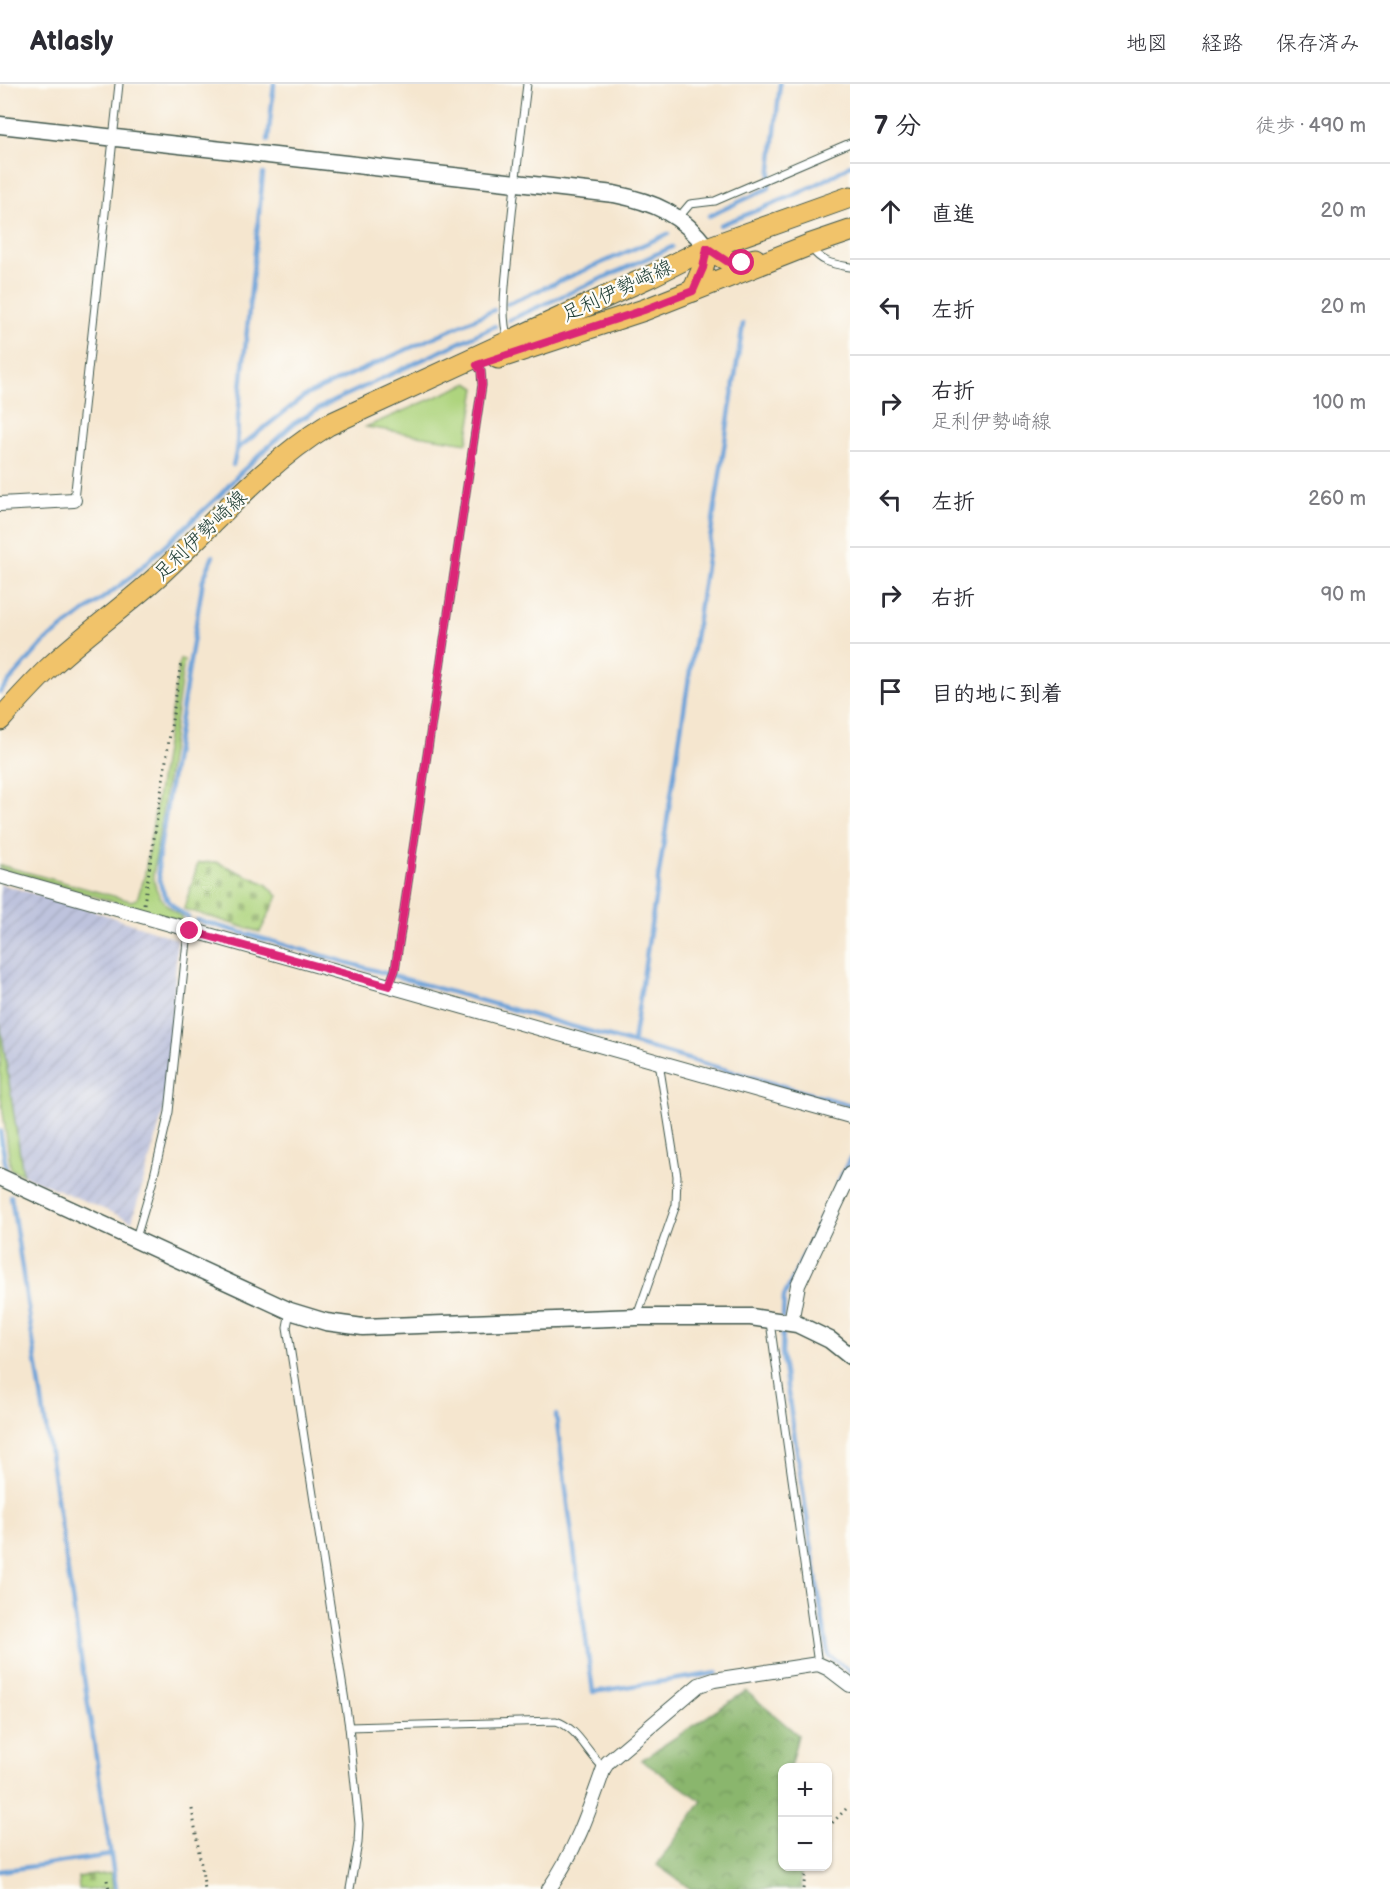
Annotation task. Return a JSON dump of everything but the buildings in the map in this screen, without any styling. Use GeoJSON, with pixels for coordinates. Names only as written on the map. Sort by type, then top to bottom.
{"type":"FeatureCollection","features":[{"type":"Feature","properties":{"kind":"main road","name":"足利伊勢崎線"},"geometry":{"type":"LineString","coordinates":[[0,720],[50,667],[155,579],[286,453],[328,425],[707,248],[850,197]]}},
{"type":"Feature","properties":{"kind":"main road","name":"足利伊勢崎線"},"geometry":{"type":"LineString","coordinates":[[423,382],[644,310],[850,231]]}},
{"type":"Feature","properties":{"kind":"main road"},"geometry":{"type":"LineString","coordinates":[[693,291],[703,268],[707,248],[728,262],[736,263],[753,260],[798,243],[809,245]]}},
{"type":"Feature","properties":{"kind":"street"},"geometry":{"type":"LineString","coordinates":[[0,125],[629,196],[679,217],[696,232],[707,248]]}},
{"type":"Feature","properties":{"kind":"street"},"geometry":{"type":"LineString","coordinates":[[0,504],[74,500]]}},
{"type":"Feature","properties":{"kind":"street"},"geometry":{"type":"LineString","coordinates":[[0,876],[850,1116]]}},
{"type":"Feature","properties":{"kind":"street"},"geometry":{"type":"LineString","coordinates":[[791,1322],[798,1286],[850,1174]]}},
{"type":"Feature","properties":{"kind":"street"},"geometry":{"type":"LineString","coordinates":[[0,1177],[290,1311],[326,1322],[363,1327],[637,1317],[751,1317],[791,1322],[830,1340],[850,1356]]}},
{"type":"Feature","properties":{"kind":"street"},"geometry":{"type":"LineString","coordinates":[[549,1889],[584,1827],[608,1762],[699,1685],[714,1680],[818,1664],[829,1669],[850,1685]]}},
{"type":"Feature","properties":{"kind":"lane"},"geometry":{"type":"LineString","coordinates":[[74,500],[120,84]]}},
{"type":"Feature","properties":{"kind":"lane"},"geometry":{"type":"LineString","coordinates":[[509,341],[506,332],[504,297],[527,84]]}},
{"type":"Feature","properties":{"kind":"lane"},"geometry":{"type":"LineString","coordinates":[[679,217],[690,204],[715,201],[850,143]]}},
{"type":"Feature","properties":{"kind":"lane"},"geometry":{"type":"LineString","coordinates":[[809,245],[818,258],[830,264],[850,267]]}},
{"type":"Feature","properties":{"kind":"lane"},"geometry":{"type":"LineString","coordinates":[[389,986],[395,970],[482,385],[481,371],[477,365]]}},
{"type":"Feature","properties":{"kind":"lane"},"geometry":{"type":"LineString","coordinates":[[135,1240],[152,1184],[169,1112],[187,941],[190,931]]}},
{"type":"Feature","properties":{"kind":"lane"},"geometry":{"type":"LineString","coordinates":[[637,1317],[676,1205],[676,1176],[659,1063]]}},
{"type":"Feature","properties":{"kind":"lane"},"geometry":{"type":"LineString","coordinates":[[290,1311],[287,1327],[349,1727],[359,1824],[350,1889]]}},
{"type":"Feature","properties":{"kind":"lane"},"geometry":{"type":"LineString","coordinates":[[770,1319],[770,1335],[818,1664]]}},
{"type":"Feature","properties":{"kind":"lane"},"geometry":{"type":"LineString","coordinates":[[349,1727],[556,1721],[571,1729],[604,1768]]}},
{"type":"Feature","properties":{"kind":"path"},"geometry":{"type":"LineString","coordinates":[[142,916],[181,662]]}},
{"type":"Feature","properties":{"kind":"path"},"geometry":{"type":"LineString","coordinates":[[192,1809],[205,1889]]}},
{"type":"Feature","properties":{"kind":"path"},"geometry":{"type":"LineString","coordinates":[[832,1823],[846,1809]]}},
{"type":"Feature","properties":{"kind":"path"},"geometry":{"type":"LineString","coordinates":[[802,1889],[806,1871]]}},
{"type":"Feature","properties":{"kind":"path"},"geometry":{"type":"LineString","coordinates":[[107,1880],[108,1889]]}},
{"type":"Feature","properties":{"kind":"shaded area"},"geometry":{"type":"Polygon","coordinates":[[[0,884],[85,908],[177,939],[172,1040],[164,1109],[132,1221],[23,1175],[0,1023],[0,884]]]}},
{"type":"Feature","properties":{"kind":"green space"},"geometry":{"type":"Polygon","coordinates":[[[468,383],[476,388],[467,443],[366,427],[468,383]]]}},
{"type":"Feature","properties":{"kind":"green space"},"geometry":{"type":"Polygon","coordinates":[[[180,659],[184,660],[153,876],[159,895],[171,909],[182,917],[181,921],[0,869],[0,865],[131,901],[137,899],[144,879],[180,659]]]}},
{"type":"Feature","properties":{"kind":"green space"},"geometry":{"type":"Polygon","coordinates":[[[216,862],[266,884],[278,896],[260,932],[184,909],[198,863],[216,862]]]}},
{"type":"Feature","properties":{"kind":"green space"},"geometry":{"type":"Polygon","coordinates":[[[0,1023],[23,1175],[11,1169],[0,1091],[0,1023]]]}},
{"type":"Feature","properties":{"kind":"green space"},"geometry":{"type":"Polygon","coordinates":[[[746,1691],[798,1735],[791,1763],[778,1763],[778,1871],[800,1871],[802,1889],[691,1889],[657,1865],[702,1801],[641,1760],[746,1691]]]}},
{"type":"Feature","properties":{"kind":"green space"},"geometry":{"type":"Polygon","coordinates":[[[111,1873],[113,1889],[79,1889],[78,1877],[111,1873]]]}},
{"type":"Feature","properties":{"kind":"waterway"},"geometry":{"type":"LineString","coordinates":[[268,140],[274,84]]}},
{"type":"Feature","properties":{"kind":"waterway"},"geometry":{"type":"LineString","coordinates":[[709,216],[769,188],[780,84]]}},
{"type":"Feature","properties":{"kind":"waterway"},"geometry":{"type":"LineString","coordinates":[[720,225],[803,191],[850,165]]}},
{"type":"Feature","properties":{"kind":"waterway"},"geometry":{"type":"LineString","coordinates":[[233,465],[237,449],[238,418],[263,174]]}},
{"type":"Feature","properties":{"kind":"waterway"},"geometry":{"type":"LineString","coordinates":[[507,304],[668,234]]}},
{"type":"Feature","properties":{"kind":"waterway"},"geometry":{"type":"LineString","coordinates":[[509,320],[672,247]]}},
{"type":"Feature","properties":{"kind":"waterway"},"geometry":{"type":"LineString","coordinates":[[237,449],[306,395],[494,310]]}},
{"type":"Feature","properties":{"kind":"waterway"},"geometry":{"type":"LineString","coordinates":[[633,1043],[743,324]]}},
{"type":"Feature","properties":{"kind":"waterway"},"geometry":{"type":"LineString","coordinates":[[0,692],[44,642],[130,578],[293,424],[327,404],[495,326]]}},
{"type":"Feature","properties":{"kind":"waterway"},"geometry":{"type":"LineString","coordinates":[[188,917],[173,906],[164,894],[159,879],[158,861],[203,580],[213,556]]}},
{"type":"Feature","properties":{"kind":"waterway"},"geometry":{"type":"LineString","coordinates":[[197,920],[850,1105]]}},
{"type":"Feature","properties":{"kind":"waterway"},"geometry":{"type":"LineString","coordinates":[[0,1131],[6,1167]]}},
{"type":"Feature","properties":{"kind":"waterway"},"geometry":{"type":"LineString","coordinates":[[783,1318],[784,1297],[850,1158]]}},
{"type":"Feature","properties":{"kind":"waterway"},"geometry":{"type":"LineString","coordinates":[[11,1196],[116,1889]]}},
{"type":"Feature","properties":{"kind":"waterway"},"geometry":{"type":"LineString","coordinates":[[783,1326],[782,1354],[827,1648],[829,1656],[850,1671]]}},
{"type":"Feature","properties":{"kind":"waterway"},"geometry":{"type":"LineString","coordinates":[[556,1415],[593,1692],[717,1673]]}},
{"type":"Feature","properties":{"kind":"waterway"},"geometry":{"type":"LineString","coordinates":[[0,1871],[111,1855]]}},
{"type":"Feature","properties":{"kind":"route"},"geometry":{"type":"LineString","coordinates":[[190,931],[389,986],[395,970],[482,385],[481,371],[477,365],[644,310],[693,291],[703,268],[707,248],[728,262],[742,263]]}}]}
